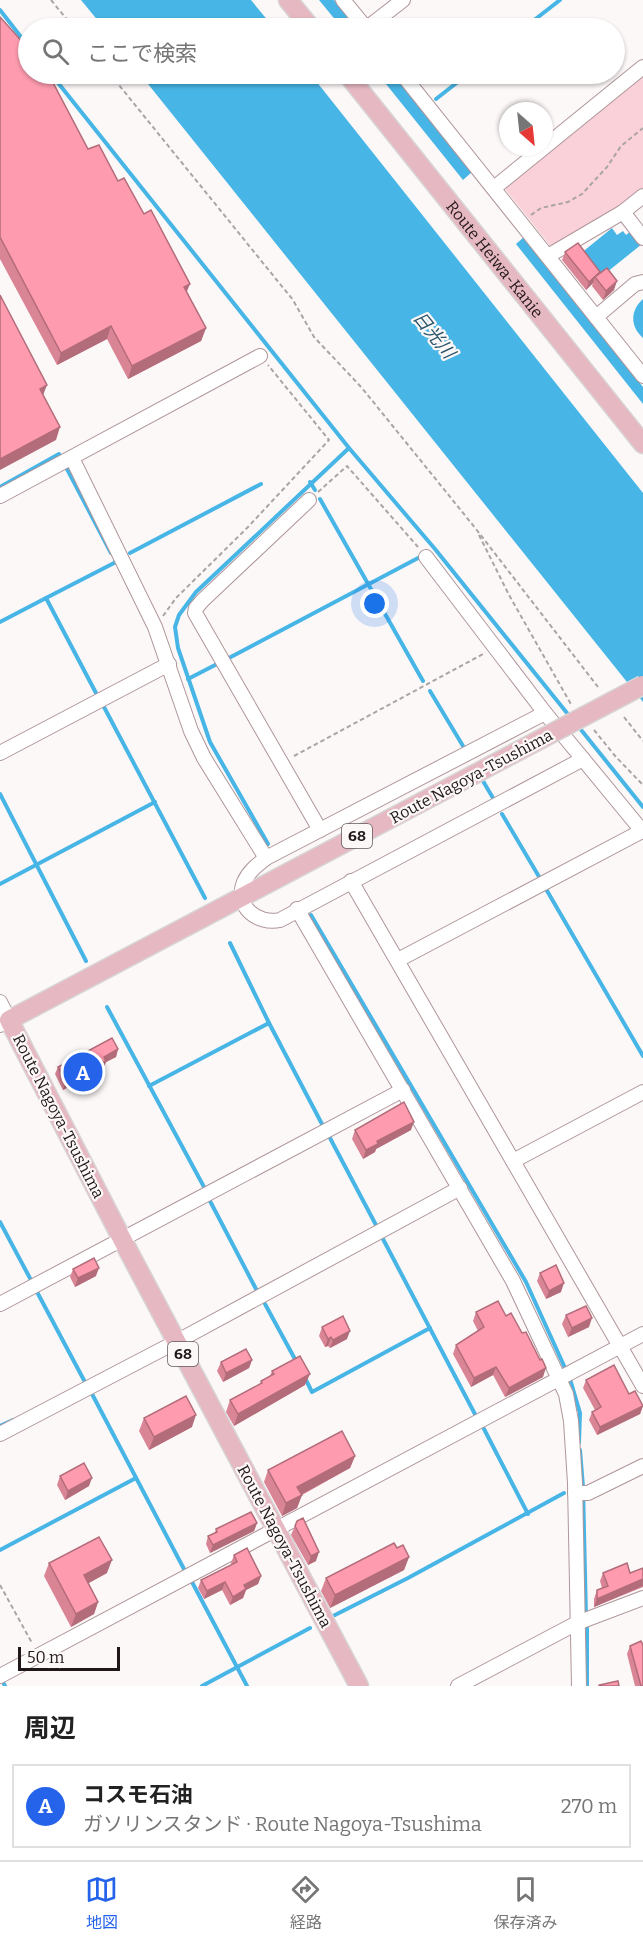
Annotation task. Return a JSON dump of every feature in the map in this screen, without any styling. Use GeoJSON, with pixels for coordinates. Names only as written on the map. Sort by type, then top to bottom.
{"type":"FeatureCollection","features":[{"type":"Feature","properties":{"kind":"main road"},"geometry":{"type":"LineString","coordinates":[[288,0],[303,18]]}},
{"type":"Feature","properties":{"kind":"main road","name":"Route Heiwa-Kanie"},"geometry":{"type":"LineString","coordinates":[[355,84],[643,444]]}},
{"type":"Feature","properties":{"kind":"main road","name":"Route Nagoya-Tsushima"},"geometry":{"type":"LineString","coordinates":[[359,1686],[5,1022],[643,685]]}},
{"type":"Feature","properties":{"kind":"street"},"geometry":{"type":"LineString","coordinates":[[343,0],[358,18]]}},
{"type":"Feature","properties":{"kind":"street"},"geometry":{"type":"LineString","coordinates":[[379,18],[403,0]]}},
{"type":"Feature","properties":{"kind":"street"},"geometry":{"type":"LineString","coordinates":[[625,82],[643,67]]}},
{"type":"Feature","properties":{"kind":"street"},"geometry":{"type":"LineString","coordinates":[[410,84],[643,376]]}},
{"type":"Feature","properties":{"kind":"street"},"geometry":{"type":"LineString","coordinates":[[494,188],[622,84]]}},
{"type":"Feature","properties":{"kind":"street"},"geometry":{"type":"LineString","coordinates":[[548,255],[622,212],[643,196]]}},
{"type":"Feature","properties":{"kind":"street"},"geometry":{"type":"LineString","coordinates":[[622,212],[643,238]]}},
{"type":"Feature","properties":{"kind":"street"},"geometry":{"type":"LineString","coordinates":[[596,317],[635,284],[643,282]]}},
{"type":"Feature","properties":{"kind":"street"},"geometry":{"type":"LineString","coordinates":[[0,496],[260,356]]}},
{"type":"Feature","properties":{"kind":"street"},"geometry":{"type":"LineString","coordinates":[[72,458],[155,627],[191,731],[204,758],[266,858]]}},
{"type":"Feature","properties":{"kind":"street"},"geometry":{"type":"LineString","coordinates":[[309,500],[203,600],[195,613],[320,830]]}},
{"type":"Feature","properties":{"kind":"street"},"geometry":{"type":"LineString","coordinates":[[398,960],[643,832],[545,713],[426,557]]}},
{"type":"Feature","properties":{"kind":"street"},"geometry":{"type":"LineString","coordinates":[[0,753],[169,664]]}},
{"type":"Feature","properties":{"kind":"street"},"geometry":{"type":"LineString","coordinates":[[545,713],[266,858],[250,871],[243,884],[242,897],[256,918],[269,922],[280,920],[583,759]]}},
{"type":"Feature","properties":{"kind":"street"},"geometry":{"type":"LineString","coordinates":[[351,881],[643,1386]]}},
{"type":"Feature","properties":{"kind":"street"},"geometry":{"type":"LineString","coordinates":[[297,909],[566,1375],[566,1394],[581,1493],[584,1621],[579,1686]]}},
{"type":"Feature","properties":{"kind":"street"},"geometry":{"type":"LineString","coordinates":[[0,1002],[5,1022]]}},
{"type":"Feature","properties":{"kind":"street"},"geometry":{"type":"LineString","coordinates":[[0,1304],[403,1090]]}},
{"type":"Feature","properties":{"kind":"street"},"geometry":{"type":"LineString","coordinates":[[513,1161],[643,1092]]}},
{"type":"Feature","properties":{"kind":"street"},"geometry":{"type":"LineString","coordinates":[[0,1434],[176,1342],[460,1188]]}},
{"type":"Feature","properties":{"kind":"street"},"geometry":{"type":"LineString","coordinates":[[0,1676],[277,1531],[643,1334]]}},
{"type":"Feature","properties":{"kind":"street"},"geometry":{"type":"LineString","coordinates":[[581,1493],[643,1466]]}},
{"type":"Feature","properties":{"kind":"street"},"geometry":{"type":"LineString","coordinates":[[458,1686],[584,1621],[643,1598]]}},
{"type":"Feature","properties":{"kind":"path"},"geometry":{"type":"LineString","coordinates":[[51,0],[66,18]]}},
{"type":"Feature","properties":{"kind":"path"},"geometry":{"type":"LineString","coordinates":[[118,84],[293,300],[314,337],[362,388],[476,529],[598,687]]}},
{"type":"Feature","properties":{"kind":"path"},"geometry":{"type":"LineString","coordinates":[[521,221],[541,208],[568,202],[582,194],[607,167],[621,146],[643,128]]}},
{"type":"Feature","properties":{"kind":"path"},"geometry":{"type":"LineString","coordinates":[[155,627],[176,598],[248,527],[329,440],[260,356]]}},
{"type":"Feature","properties":{"kind":"path"},"geometry":{"type":"LineString","coordinates":[[309,500],[347,466],[426,557]]}},
{"type":"Feature","properties":{"kind":"path"},"geometry":{"type":"LineString","coordinates":[[476,529],[569,704],[576,711]]}},
{"type":"Feature","properties":{"kind":"path"},"geometry":{"type":"LineString","coordinates":[[281,763],[495,648]]}},
{"type":"Feature","properties":{"kind":"path"},"geometry":{"type":"LineString","coordinates":[[624,717],[643,741]]}},
{"type":"Feature","properties":{"kind":"path"},"geometry":{"type":"LineString","coordinates":[[589,724],[643,785]]}},
{"type":"Feature","properties":{"kind":"path"},"geometry":{"type":"LineString","coordinates":[[0,1585],[39,1656]]}},
{"type":"Feature","properties":{"kind":"shaded area"},"geometry":{"type":"Polygon","coordinates":[[[643,75],[643,191],[552,248],[505,189],[507,184],[542,156],[553,156],[553,147],[643,75]]]}},
{"type":"Feature","properties":{"kind":"water"},"geometry":{"type":"Polygon","coordinates":[[[81,0],[251,0],[266,18],[96,18],[81,0]]]}},
{"type":"Feature","properties":{"kind":"water"},"geometry":{"type":"Polygon","coordinates":[[[319,0],[334,0],[349,18],[334,18],[319,0]]]}},
{"type":"Feature","properties":{"kind":"water","name":"日光川"},"geometry":{"type":"Polygon","coordinates":[[[148,84],[318,84],[643,493],[643,702],[148,84]]]}},
{"type":"Feature","properties":{"kind":"water"},"geometry":{"type":"Polygon","coordinates":[[[386,84],[401,84],[472,172],[463,180],[386,84]]]}},
{"type":"Feature","properties":{"kind":"water"},"geometry":{"type":"Polygon","coordinates":[[[612,228],[617,235],[623,231],[626,235],[631,231],[642,244],[596,281],[580,254],[612,228]]]}},
{"type":"Feature","properties":{"kind":"water"},"geometry":{"type":"Polygon","coordinates":[[[524,237],[643,387],[643,404],[516,244],[524,237]]]}},
{"type":"Feature","properties":{"kind":"water"},"geometry":{"type":"Polygon","coordinates":[[[643,299],[643,338],[636,329],[633,318],[636,308],[643,299]]]}},
{"type":"Feature","properties":{"kind":"building"},"geometry":{"type":"Polygon","coordinates":[[[0,17],[18,37],[18,84],[54,84],[88,149],[99,145],[118,181],[124,178],[144,214],[151,210],[190,284],[184,287],[206,328],[132,366],[111,326],[61,353],[0,237],[0,17]]]}},
{"type":"Feature","properties":{"kind":"building"},"geometry":{"type":"Polygon","coordinates":[[[578,243],[600,272],[589,282],[565,252],[578,243]]]}},
{"type":"Feature","properties":{"kind":"building"},"geometry":{"type":"Polygon","coordinates":[[[607,268],[617,281],[606,291],[595,277],[607,268]]]}},
{"type":"Feature","properties":{"kind":"building"},"geometry":{"type":"Polygon","coordinates":[[[0,295],[47,385],[40,389],[60,427],[0,459],[0,295]]]}},
{"type":"Feature","properties":{"kind":"building"},"geometry":{"type":"Polygon","coordinates":[[[112,1038],[118,1049],[104,1057],[106,1061],[66,1082],[58,1067],[112,1038]]]}},
{"type":"Feature","properties":{"kind":"building"},"geometry":{"type":"Polygon","coordinates":[[[404,1102],[414,1122],[377,1141],[378,1144],[366,1150],[355,1130],[404,1102]]]}},
{"type":"Feature","properties":{"kind":"building"},"geometry":{"type":"Polygon","coordinates":[[[94,1258],[99,1268],[78,1278],[73,1269],[94,1258]]]}},
{"type":"Feature","properties":{"kind":"building"},"geometry":{"type":"Polygon","coordinates":[[[556,1265],[564,1283],[549,1291],[540,1273],[556,1265]]]}},
{"type":"Feature","properties":{"kind":"building"},"geometry":{"type":"Polygon","coordinates":[[[498,1301],[506,1316],[511,1313],[522,1333],[526,1332],[546,1368],[509,1388],[496,1367],[474,1378],[456,1345],[484,1327],[476,1312],[498,1301]]]}},
{"type":"Feature","properties":{"kind":"building"},"geometry":{"type":"Polygon","coordinates":[[[586,1306],[592,1318],[572,1328],[566,1315],[586,1306]]]}},
{"type":"Feature","properties":{"kind":"building"},"geometry":{"type":"Polygon","coordinates":[[[343,1316],[350,1331],[333,1340],[331,1337],[328,1339],[322,1327],[343,1316]]]}},
{"type":"Feature","properties":{"kind":"building"},"geometry":{"type":"Polygon","coordinates":[[[246,1349],[252,1360],[226,1373],[221,1362],[246,1349]]]}},
{"type":"Feature","properties":{"kind":"building"},"geometry":{"type":"Polygon","coordinates":[[[300,1356],[310,1374],[238,1414],[230,1400],[262,1383],[261,1381],[274,1374],[272,1371],[300,1356]]]}},
{"type":"Feature","properties":{"kind":"building"},"geometry":{"type":"Polygon","coordinates":[[[614,1365],[629,1394],[635,1391],[643,1406],[600,1427],[592,1412],[601,1407],[586,1380],[614,1365]]]}},
{"type":"Feature","properties":{"kind":"building"},"geometry":{"type":"Polygon","coordinates":[[[186,1396],[196,1415],[154,1437],[144,1418],[186,1396]]]}},
{"type":"Feature","properties":{"kind":"building"},"geometry":{"type":"Polygon","coordinates":[[[342,1431],[355,1456],[297,1487],[302,1495],[286,1503],[268,1470],[342,1431]]]}},
{"type":"Feature","properties":{"kind":"building"},"geometry":{"type":"Polygon","coordinates":[[[84,1463],[92,1478],[68,1491],[60,1476],[84,1463]]]}},
{"type":"Feature","properties":{"kind":"building"},"geometry":{"type":"Polygon","coordinates":[[[251,1512],[257,1523],[213,1545],[208,1536],[217,1532],[216,1529],[251,1512]]]}},
{"type":"Feature","properties":{"kind":"building"},"geometry":{"type":"Polygon","coordinates":[[[303,1518],[319,1552],[311,1556],[295,1526],[297,1521],[303,1518]]]}},
{"type":"Feature","properties":{"kind":"building"},"geometry":{"type":"Polygon","coordinates":[[[99,1537],[112,1560],[84,1575],[98,1602],[76,1614],[49,1563],[99,1537]]]}},
{"type":"Feature","properties":{"kind":"building"},"geometry":{"type":"Polygon","coordinates":[[[394,1543],[397,1548],[403,1545],[409,1557],[335,1595],[326,1578],[394,1543]]]}},
{"type":"Feature","properties":{"kind":"building"},"geometry":{"type":"Polygon","coordinates":[[[247,1548],[261,1576],[244,1585],[246,1589],[233,1597],[225,1582],[207,1591],[201,1580],[237,1562],[234,1555],[247,1548]]]}},
{"type":"Feature","properties":{"kind":"building"},"geometry":{"type":"Polygon","coordinates":[[[627,1563],[630,1573],[643,1568],[643,1579],[597,1599],[597,1590],[608,1586],[603,1573],[627,1563]]]}},
{"type":"Feature","properties":{"kind":"building"},"geometry":{"type":"Polygon","coordinates":[[[641,1641],[643,1645],[643,1686],[641,1686],[630,1646],[641,1641]]]}},
{"type":"Feature","properties":{"kind":"building"},"geometry":{"type":"Polygon","coordinates":[[[618,1681],[619,1686],[599,1686],[599,1685],[618,1681]]]}},
{"type":"Feature","properties":{"kind":"waterway"},"geometry":{"type":"LineString","coordinates":[[537,18],[560,0]]}},
{"type":"Feature","properties":{"kind":"waterway"},"geometry":{"type":"LineString","coordinates":[[0,10],[18,33]]}},
{"type":"Feature","properties":{"kind":"waterway"},"geometry":{"type":"LineString","coordinates":[[59,84],[349,448],[435,549],[571,718]]}},
{"type":"Feature","properties":{"kind":"waterway"},"geometry":{"type":"LineString","coordinates":[[436,99],[455,84]]}},
{"type":"Feature","properties":{"kind":"waterway"},"geometry":{"type":"LineString","coordinates":[[268,844],[210,742],[178,648],[175,627],[179,615],[196,592],[349,448]]}},
{"type":"Feature","properties":{"kind":"waterway"},"geometry":{"type":"LineString","coordinates":[[0,487],[59,454],[61,457]]}},
{"type":"Feature","properties":{"kind":"waterway"},"geometry":{"type":"LineString","coordinates":[[67,469],[111,553]]}},
{"type":"Feature","properties":{"kind":"waterway"},"geometry":{"type":"LineString","coordinates":[[310,482],[315,490]]}},
{"type":"Feature","properties":{"kind":"waterway"},"geometry":{"type":"LineString","coordinates":[[130,553],[261,484]]}},
{"type":"Feature","properties":{"kind":"waterway"},"geometry":{"type":"LineString","coordinates":[[320,499],[423,681]]}},
{"type":"Feature","properties":{"kind":"waterway"},"geometry":{"type":"LineString","coordinates":[[227,659],[420,557]]}},
{"type":"Feature","properties":{"kind":"waterway"},"geometry":{"type":"LineString","coordinates":[[96,693],[46,598],[116,562],[115,559]]}},
{"type":"Feature","properties":{"kind":"waterway"},"geometry":{"type":"LineString","coordinates":[[0,622],[46,598]]}},
{"type":"Feature","properties":{"kind":"waterway"},"geometry":{"type":"LineString","coordinates":[[188,679],[217,664]]}},
{"type":"Feature","properties":{"kind":"waterway"},"geometry":{"type":"LineString","coordinates":[[430,691],[463,746]]}},
{"type":"Feature","properties":{"kind":"waterway"},"geometry":{"type":"LineString","coordinates":[[104,707],[205,898]]}},
{"type":"Feature","properties":{"kind":"waterway"},"geometry":{"type":"LineString","coordinates":[[578,726],[643,807]]}},
{"type":"Feature","properties":{"kind":"waterway"},"geometry":{"type":"LineString","coordinates":[[480,776],[493,798]]}},
{"type":"Feature","properties":{"kind":"waterway"},"geometry":{"type":"LineString","coordinates":[[0,794],[86,961]]}},
{"type":"Feature","properties":{"kind":"waterway"},"geometry":{"type":"LineString","coordinates":[[0,884],[155,802]]}},
{"type":"Feature","properties":{"kind":"waterway"},"geometry":{"type":"LineString","coordinates":[[502,814],[541,880]]}},
{"type":"Feature","properties":{"kind":"waterway"},"geometry":{"type":"LineString","coordinates":[[546,889],[643,1056]]}},
{"type":"Feature","properties":{"kind":"waterway"},"geometry":{"type":"LineString","coordinates":[[311,915],[526,1282],[570,1379],[580,1413],[579,1443]]}},
{"type":"Feature","properties":{"kind":"waterway"},"geometry":{"type":"LineString","coordinates":[[230,943],[323,1126]]}},
{"type":"Feature","properties":{"kind":"waterway"},"geometry":{"type":"LineString","coordinates":[[107,1007],[204,1187]]}},
{"type":"Feature","properties":{"kind":"waterway"},"geometry":{"type":"LineString","coordinates":[[149,1086],[269,1023]]}},
{"type":"Feature","properties":{"kind":"waterway"},"geometry":{"type":"LineString","coordinates":[[330,1138],[377,1227]]}},
{"type":"Feature","properties":{"kind":"waterway"},"geometry":{"type":"LineString","coordinates":[[210,1201],[256,1289]]}},
{"type":"Feature","properties":{"kind":"waterway"},"geometry":{"type":"LineString","coordinates":[[0,1222],[32,1282]]}},
{"type":"Feature","properties":{"kind":"waterway"},"geometry":{"type":"LineString","coordinates":[[383,1239],[477,1418]]}},
{"type":"Feature","properties":{"kind":"waterway"},"geometry":{"type":"LineString","coordinates":[[36,1290],[86,1384]]}},
{"type":"Feature","properties":{"kind":"waterway"},"geometry":{"type":"LineString","coordinates":[[265,1304],[296,1361]]}},
{"type":"Feature","properties":{"kind":"waterway"},"geometry":{"type":"LineString","coordinates":[[305,1378],[312,1392],[430,1328]]}},
{"type":"Feature","properties":{"kind":"waterway"},"geometry":{"type":"LineString","coordinates":[[91,1392],[185,1571]]}},
{"type":"Feature","properties":{"kind":"waterway"},"geometry":{"type":"LineString","coordinates":[[0,1426],[13,1420]]}},
{"type":"Feature","properties":{"kind":"waterway"},"geometry":{"type":"LineString","coordinates":[[484,1429],[528,1514]]}},
{"type":"Feature","properties":{"kind":"waterway"},"geometry":{"type":"LineString","coordinates":[[580,1450],[586,1616]]}},
{"type":"Feature","properties":{"kind":"waterway"},"geometry":{"type":"LineString","coordinates":[[0,1550],[136,1478]]}},
{"type":"Feature","properties":{"kind":"waterway"},"geometry":{"type":"LineString","coordinates":[[333,1616],[564,1493]]}},
{"type":"Feature","properties":{"kind":"waterway"},"geometry":{"type":"LineString","coordinates":[[192,1582],[247,1686]]}},
{"type":"Feature","properties":{"kind":"waterway"},"geometry":{"type":"LineString","coordinates":[[587,1624],[587,1686]]}},
{"type":"Feature","properties":{"kind":"waterway"},"geometry":{"type":"LineString","coordinates":[[202,1686],[310,1628]]}},
{"type":"Feature","properties":{"kind":"place","name":"コスモ石油"},"geometry":{"type":"Point","coordinates":[83,1072]}}]}
